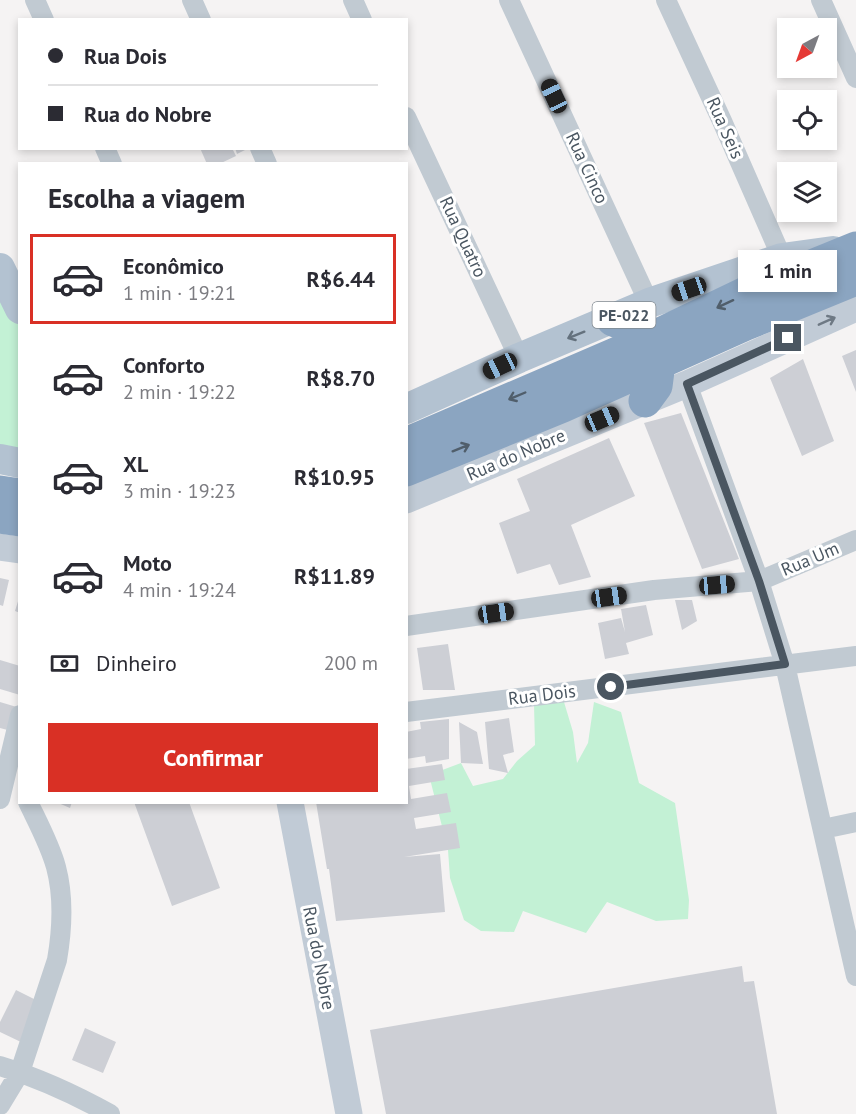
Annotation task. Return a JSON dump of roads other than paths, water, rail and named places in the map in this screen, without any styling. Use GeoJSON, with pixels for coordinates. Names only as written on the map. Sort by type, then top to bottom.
{"type":"FeatureCollection","features":[{"type":"Feature","properties":{"kind":"highway","name":"PE-022"},"geometry":{"type":"LineString","coordinates":[[408,443],[654,351],[746,324],[854,259]]}},
{"type":"Feature","properties":{"kind":"highway"},"geometry":{"type":"LineString","coordinates":[[613,320],[632,327],[654,351],[656,386],[645,400]]}},
{"type":"Feature","properties":{"kind":"highway","name":"PE-022"},"geometry":{"type":"LineString","coordinates":[[408,469],[563,406],[654,351]]}},
{"type":"Feature","properties":{"kind":"highway"},"geometry":{"type":"LineString","coordinates":[[0,492],[18,495]]}},
{"type":"Feature","properties":{"kind":"highway"},"geometry":{"type":"LineString","coordinates":[[0,517],[18,520]]}},
{"type":"Feature","properties":{"kind":"main road","name":"PE-022"},"geometry":{"type":"LineString","coordinates":[[408,408],[649,303],[782,258],[854,259]]}},
{"type":"Feature","properties":{"kind":"main road"},"geometry":{"type":"LineString","coordinates":[[0,268],[18,305]]}},
{"type":"Feature","properties":{"kind":"main road","name":"Rua do Nobre"},"geometry":{"type":"LineString","coordinates":[[408,499],[687,384],[856,308]]}},
{"type":"Feature","properties":{"kind":"main road"},"geometry":{"type":"LineString","coordinates":[[0,459],[18,463]]}},
{"type":"Feature","properties":{"kind":"main road"},"geometry":{"type":"LineString","coordinates":[[0,547],[18,550]]}},
{"type":"Feature","properties":{"kind":"main road","name":"Rua do Nobre"},"geometry":{"type":"LineString","coordinates":[[290,804],[349,1114]]}},
{"type":"Feature","properties":{"kind":"street"},"geometry":{"type":"LineString","coordinates":[[35,0],[43,18]]}},
{"type":"Feature","properties":{"kind":"street"},"geometry":{"type":"LineString","coordinates":[[192,0],[200,18]]}},
{"type":"Feature","properties":{"kind":"street"},"geometry":{"type":"LineString","coordinates":[[353,0],[361,18]]}},
{"type":"Feature","properties":{"kind":"street","name":"Rua Cinco"},"geometry":{"type":"LineString","coordinates":[[509,0],[649,303]]}},
{"type":"Feature","properties":{"kind":"street","name":"Rua Seis"},"geometry":{"type":"LineString","coordinates":[[666,0],[782,258]]}},
{"type":"Feature","properties":{"kind":"street"},"geometry":{"type":"LineString","coordinates":[[821,0],[856,78]]}},
{"type":"Feature","properties":{"kind":"street","name":"Rua Quatro"},"geometry":{"type":"LineString","coordinates":[[408,121],[519,358]]}},
{"type":"Feature","properties":{"kind":"street"},"geometry":{"type":"LineString","coordinates":[[687,384],[759,581],[785,664],[823,829],[849,914],[856,976]]}},
{"type":"Feature","properties":{"kind":"street","name":"Rua Um"},"geometry":{"type":"LineString","coordinates":[[408,626],[654,590],[759,581],[856,540]]}},
{"type":"Feature","properties":{"kind":"street","name":"Rua Dois"},"geometry":{"type":"LineString","coordinates":[[408,712],[856,656]]}},
{"type":"Feature","properties":{"kind":"street"},"geometry":{"type":"LineString","coordinates":[[0,799],[18,723]]}},
{"type":"Feature","properties":{"kind":"street"},"geometry":{"type":"LineString","coordinates":[[8,763],[18,782]]}},
{"type":"Feature","properties":{"kind":"street"},"geometry":{"type":"LineString","coordinates":[[0,1105],[20,1072],[57,960],[62,923],[56,867],[29,804]]}},
{"type":"Feature","properties":{"kind":"street"},"geometry":{"type":"LineString","coordinates":[[823,829],[856,822]]}},
{"type":"Feature","properties":{"kind":"street"},"geometry":{"type":"LineString","coordinates":[[0,1066],[68,1091],[110,1114]]}}]}
